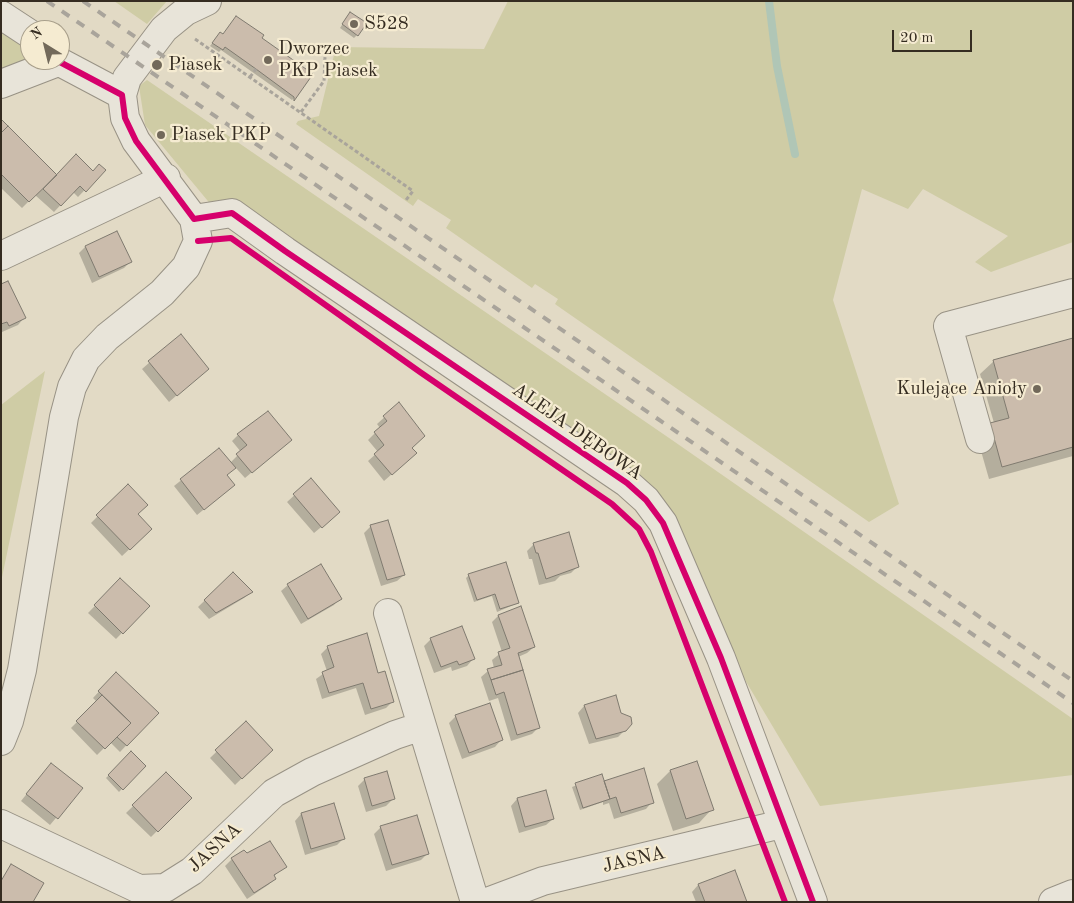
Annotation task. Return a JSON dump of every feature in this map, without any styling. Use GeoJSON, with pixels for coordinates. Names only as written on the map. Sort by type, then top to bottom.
{"type":"FeatureCollection","features":[{"type":"Feature","properties":{"kind":"street"},"geometry":{"type":"LineString","coordinates":[[5,731],[22,670],[64,417],[72,387],[86,359],[107,337],[162,294],[186,267],[198,241],[194,219],[166,178],[136,141],[125,118],[122,95],[127,78],[164,29],[186,11],[207,1]]}},
{"type":"Feature","properties":{"kind":"street"},"geometry":{"type":"LineString","coordinates":[[1,15],[20,27]]}},
{"type":"Feature","properties":{"kind":"street"},"geometry":{"type":"LineString","coordinates":[[70,68],[122,95]]}},
{"type":"Feature","properties":{"kind":"street"},"geometry":{"type":"LineString","coordinates":[[1,84],[35,70]]}},
{"type":"Feature","properties":{"kind":"street"},"geometry":{"type":"LineString","coordinates":[[1,256],[166,178]]}},
{"type":"Feature","properties":{"kind":"street","name":"ALEJA DĘBOWA"},"geometry":{"type":"LineString","coordinates":[[194,219],[232,212],[285,251],[627,483],[646,500],[663,523],[721,658],[813,902]]}},
{"type":"Feature","properties":{"kind":"street"},"geometry":{"type":"LineString","coordinates":[[980,439],[948,326],[1073,292]]}},
{"type":"Feature","properties":{"kind":"street"},"geometry":{"type":"LineString","coordinates":[[388,613],[475,902]]}},
{"type":"Feature","properties":{"kind":"street","name":"JASNA"},"geometry":{"type":"LineString","coordinates":[[1,824],[139,889],[165,888],[192,871],[274,793],[312,772],[395,735],[422,726]]}},
{"type":"Feature","properties":{"kind":"street","name":"JASNA"},"geometry":{"type":"LineString","coordinates":[[487,902],[543,881],[782,824]]}},
{"type":"Feature","properties":{"kind":"street"},"geometry":{"type":"LineString","coordinates":[[1053,902],[1073,894]]}},
{"type":"Feature","properties":{"kind":"path"},"geometry":{"type":"LineString","coordinates":[[172,23],[413,191],[406,200]]}},
{"type":"Feature","properties":{"kind":"path"},"geometry":{"type":"LineString","coordinates":[[301,112],[324,81],[326,57]]}},
{"type":"Feature","properties":{"kind":"path"},"geometry":{"type":"LineString","coordinates":[[250,77],[256,69]]}},
{"type":"Feature","properties":{"kind":"shaded area"},"geometry":{"type":"Polygon","coordinates":[[[114,1],[167,1],[147,24],[114,1]]]}},
{"type":"Feature","properties":{"kind":"shaded area"},"geometry":{"type":"Polygon","coordinates":[[[508,1],[1073,1],[1073,242],[991,272],[975,262],[1008,236],[923,189],[908,209],[862,189],[833,300],[899,504],[869,522],[555,304],[558,299],[535,284],[532,288],[446,228],[451,220],[418,199],[413,206],[296,124],[298,121],[319,116],[336,47],[484,49],[508,1]]]}},
{"type":"Feature","properties":{"kind":"shaded area"},"geometry":{"type":"Polygon","coordinates":[[[1,25],[20,39],[20,65],[1,74],[1,25]]]}},
{"type":"Feature","properties":{"kind":"shaded area"},"geometry":{"type":"Polygon","coordinates":[[[147,80],[672,440],[1073,719],[1073,775],[820,806],[729,653],[665,516],[212,206],[145,125],[139,86],[147,80]]]}},
{"type":"Feature","properties":{"kind":"shaded area"},"geometry":{"type":"Polygon","coordinates":[[[45,371],[1,582],[1,405],[45,371]]]}},
{"type":"Feature","properties":{"kind":"building","name":"S528"},"geometry":{"type":"Polygon","coordinates":[[[350,12],[367,23],[358,36],[342,24],[350,12]]]}},
{"type":"Feature","properties":{"kind":"building","name":"Dworzec PKP Piasek"},"geometry":{"type":"Polygon","coordinates":[[[236,16],[264,35],[262,38],[313,74],[294,101],[294,97],[225,47],[223,50],[212,43],[220,32],[223,34],[236,16]]]}},
{"type":"Feature","properties":{"kind":"building"},"geometry":{"type":"Polygon","coordinates":[[[1,119],[8,126],[1,133],[1,119]]]}},
{"type":"Feature","properties":{"kind":"building"},"geometry":{"type":"Polygon","coordinates":[[[8,126],[57,175],[29,202],[1,174],[1,133],[8,126]]]}},
{"type":"Feature","properties":{"kind":"building"},"geometry":{"type":"Polygon","coordinates":[[[76,154],[93,171],[99,164],[106,170],[86,192],[80,186],[61,206],[43,189],[76,154]]]}},
{"type":"Feature","properties":{"kind":"building"},"geometry":{"type":"Polygon","coordinates":[[[117,231],[132,262],[99,277],[85,246],[117,231]]]}},
{"type":"Feature","properties":{"kind":"building"},"geometry":{"type":"Polygon","coordinates":[[[8,281],[26,318],[9,326],[7,322],[1,324],[1,284],[8,281]]]}},
{"type":"Feature","properties":{"kind":"building"},"geometry":{"type":"Polygon","coordinates":[[[181,334],[209,369],[177,396],[148,361],[181,334]]]}},
{"type":"Feature","properties":{"kind":"building","name":"Kulejące Anioły"},"geometry":{"type":"Polygon","coordinates":[[[1073,338],[1073,447],[1002,467],[990,423],[1009,418],[993,360],[1073,338]]]}},
{"type":"Feature","properties":{"kind":"building"},"geometry":{"type":"Polygon","coordinates":[[[399,402],[425,436],[412,448],[417,453],[392,475],[374,454],[384,445],[374,432],[387,421],[383,416],[399,402]]]}},
{"type":"Feature","properties":{"kind":"building"},"geometry":{"type":"Polygon","coordinates":[[[268,411],[292,440],[252,473],[236,454],[247,445],[237,434],[268,411]]]}},
{"type":"Feature","properties":{"kind":"building"},"geometry":{"type":"Polygon","coordinates":[[[219,448],[236,468],[227,475],[235,485],[204,510],[180,479],[219,448]]]}},
{"type":"Feature","properties":{"kind":"building"},"geometry":{"type":"Polygon","coordinates":[[[311,478],[340,512],[322,528],[293,494],[311,478]]]}},
{"type":"Feature","properties":{"kind":"building"},"geometry":{"type":"Polygon","coordinates":[[[128,484],[148,505],[138,514],[152,529],[130,550],[96,515],[128,484]]]}},
{"type":"Feature","properties":{"kind":"building"},"geometry":{"type":"Polygon","coordinates":[[[388,520],[405,575],[387,580],[370,525],[388,520]]]}},
{"type":"Feature","properties":{"kind":"building"},"geometry":{"type":"Polygon","coordinates":[[[569,532],[579,567],[546,579],[533,543],[569,532]]]}},
{"type":"Feature","properties":{"kind":"building"},"geometry":{"type":"Polygon","coordinates":[[[506,562],[519,603],[500,609],[495,594],[477,600],[468,574],[506,562]]]}},
{"type":"Feature","properties":{"kind":"building"},"geometry":{"type":"Polygon","coordinates":[[[321,564],[342,599],[308,619],[287,584],[321,564]]]}},
{"type":"Feature","properties":{"kind":"building"},"geometry":{"type":"Polygon","coordinates":[[[233,572],[253,592],[216,613],[204,600],[233,572]]]}},
{"type":"Feature","properties":{"kind":"building"},"geometry":{"type":"Polygon","coordinates":[[[120,578],[150,606],[123,634],[94,605],[120,578]]]}},
{"type":"Feature","properties":{"kind":"building"},"geometry":{"type":"Polygon","coordinates":[[[521,606],[535,647],[518,653],[523,670],[491,680],[487,669],[502,665],[498,652],[510,648],[498,615],[521,606]]]}},
{"type":"Feature","properties":{"kind":"building"},"geometry":{"type":"Polygon","coordinates":[[[462,626],[475,659],[459,665],[457,661],[441,667],[430,638],[462,626]]]}},
{"type":"Feature","properties":{"kind":"building"},"geometry":{"type":"Polygon","coordinates":[[[367,633],[378,673],[385,671],[394,702],[371,709],[363,683],[329,693],[322,672],[334,667],[327,646],[367,633]]]}},
{"type":"Feature","properties":{"kind":"building"},"geometry":{"type":"Polygon","coordinates":[[[523,670],[540,728],[517,735],[504,692],[496,695],[491,680],[523,670]]]}},
{"type":"Feature","properties":{"kind":"building"},"geometry":{"type":"Polygon","coordinates":[[[116,672],[159,713],[127,746],[117,737],[131,723],[98,691],[116,672]]]}},
{"type":"Feature","properties":{"kind":"building"},"geometry":{"type":"Polygon","coordinates":[[[102,695],[131,723],[105,749],[76,721],[102,695]]]}},
{"type":"Feature","properties":{"kind":"building"},"geometry":{"type":"Polygon","coordinates":[[[616,695],[621,713],[631,717],[632,724],[626,731],[596,739],[584,705],[616,695]]]}},
{"type":"Feature","properties":{"kind":"building"},"geometry":{"type":"Polygon","coordinates":[[[490,703],[503,740],[469,753],[455,715],[490,703]]]}},
{"type":"Feature","properties":{"kind":"building"},"geometry":{"type":"Polygon","coordinates":[[[246,721],[273,750],[242,779],[215,750],[246,721]]]}},
{"type":"Feature","properties":{"kind":"building"},"geometry":{"type":"Polygon","coordinates":[[[131,751],[146,766],[123,790],[108,775],[131,751]]]}},
{"type":"Feature","properties":{"kind":"building"},"geometry":{"type":"Polygon","coordinates":[[[697,761],[714,810],[686,819],[670,770],[697,761]]]}},
{"type":"Feature","properties":{"kind":"building"},"geometry":{"type":"Polygon","coordinates":[[[51,763],[83,788],[58,819],[26,794],[51,763]]]}},
{"type":"Feature","properties":{"kind":"building"},"geometry":{"type":"Polygon","coordinates":[[[644,768],[654,803],[621,813],[616,797],[610,799],[604,781],[644,768]]]}},
{"type":"Feature","properties":{"kind":"building"},"geometry":{"type":"Polygon","coordinates":[[[387,771],[395,799],[372,806],[364,778],[387,771]]]}},
{"type":"Feature","properties":{"kind":"building"},"geometry":{"type":"Polygon","coordinates":[[[166,772],[192,798],[158,832],[132,805],[166,772]]]}},
{"type":"Feature","properties":{"kind":"building"},"geometry":{"type":"Polygon","coordinates":[[[602,774],[610,799],[583,808],[575,783],[602,774]]]}},
{"type":"Feature","properties":{"kind":"building"},"geometry":{"type":"Polygon","coordinates":[[[546,790],[554,819],[525,827],[517,798],[546,790]]]}},
{"type":"Feature","properties":{"kind":"building"},"geometry":{"type":"Polygon","coordinates":[[[334,803],[345,839],[311,849],[301,813],[334,803]]]}},
{"type":"Feature","properties":{"kind":"building"},"geometry":{"type":"Polygon","coordinates":[[[417,815],[429,854],[392,865],[380,826],[417,815]]]}},
{"type":"Feature","properties":{"kind":"building"},"geometry":{"type":"Polygon","coordinates":[[[270,841],[287,867],[274,875],[276,879],[254,893],[231,858],[244,850],[247,853],[270,841]]]}},
{"type":"Feature","properties":{"kind":"building"},"geometry":{"type":"Polygon","coordinates":[[[11,864],[44,883],[33,902],[1,902],[1,881],[11,864]]]}},
{"type":"Feature","properties":{"kind":"building"},"geometry":{"type":"Polygon","coordinates":[[[735,870],[747,902],[705,902],[698,884],[735,870]]]}},
{"type":"Feature","properties":{"kind":"waterway"},"geometry":{"type":"LineString","coordinates":[[769,1],[777,66],[795,154]]}},
{"type":"Feature","properties":{"kind":"railway"},"geometry":{"type":"LineString","coordinates":[[47,1],[1073,703]]}},
{"type":"Feature","properties":{"kind":"railway"},"geometry":{"type":"LineString","coordinates":[[83,1],[1073,681]]}},
{"type":"Feature","properties":{"kind":"cycle path"},"geometry":{"type":"LineString","coordinates":[[70,67],[122,95],[125,118],[136,141],[194,219],[232,213],[627,483],[646,500],[663,523],[721,658],[813,902]]}},
{"type":"Feature","properties":{"kind":"cycle path"},"geometry":{"type":"LineString","coordinates":[[198,241],[231,238],[420,372],[612,504],[639,529],[651,552],[785,902]]}},
{"type":"Feature","properties":{"kind":"place","name":"S528"},"geometry":{"type":"Point","coordinates":[354,24]}},
{"type":"Feature","properties":{"kind":"place","name":"Dworzec PKP Piasek"},"geometry":{"type":"Point","coordinates":[268,60]}},
{"type":"Feature","properties":{"kind":"place","name":"Piasek"},"geometry":{"type":"Point","coordinates":[157,65]}},
{"type":"Feature","properties":{"kind":"place","name":"Piasek PKP"},"geometry":{"type":"Point","coordinates":[161,135]}},
{"type":"Feature","properties":{"kind":"place","name":"Kulejące Anioły"},"geometry":{"type":"Point","coordinates":[1037,389]}}]}
